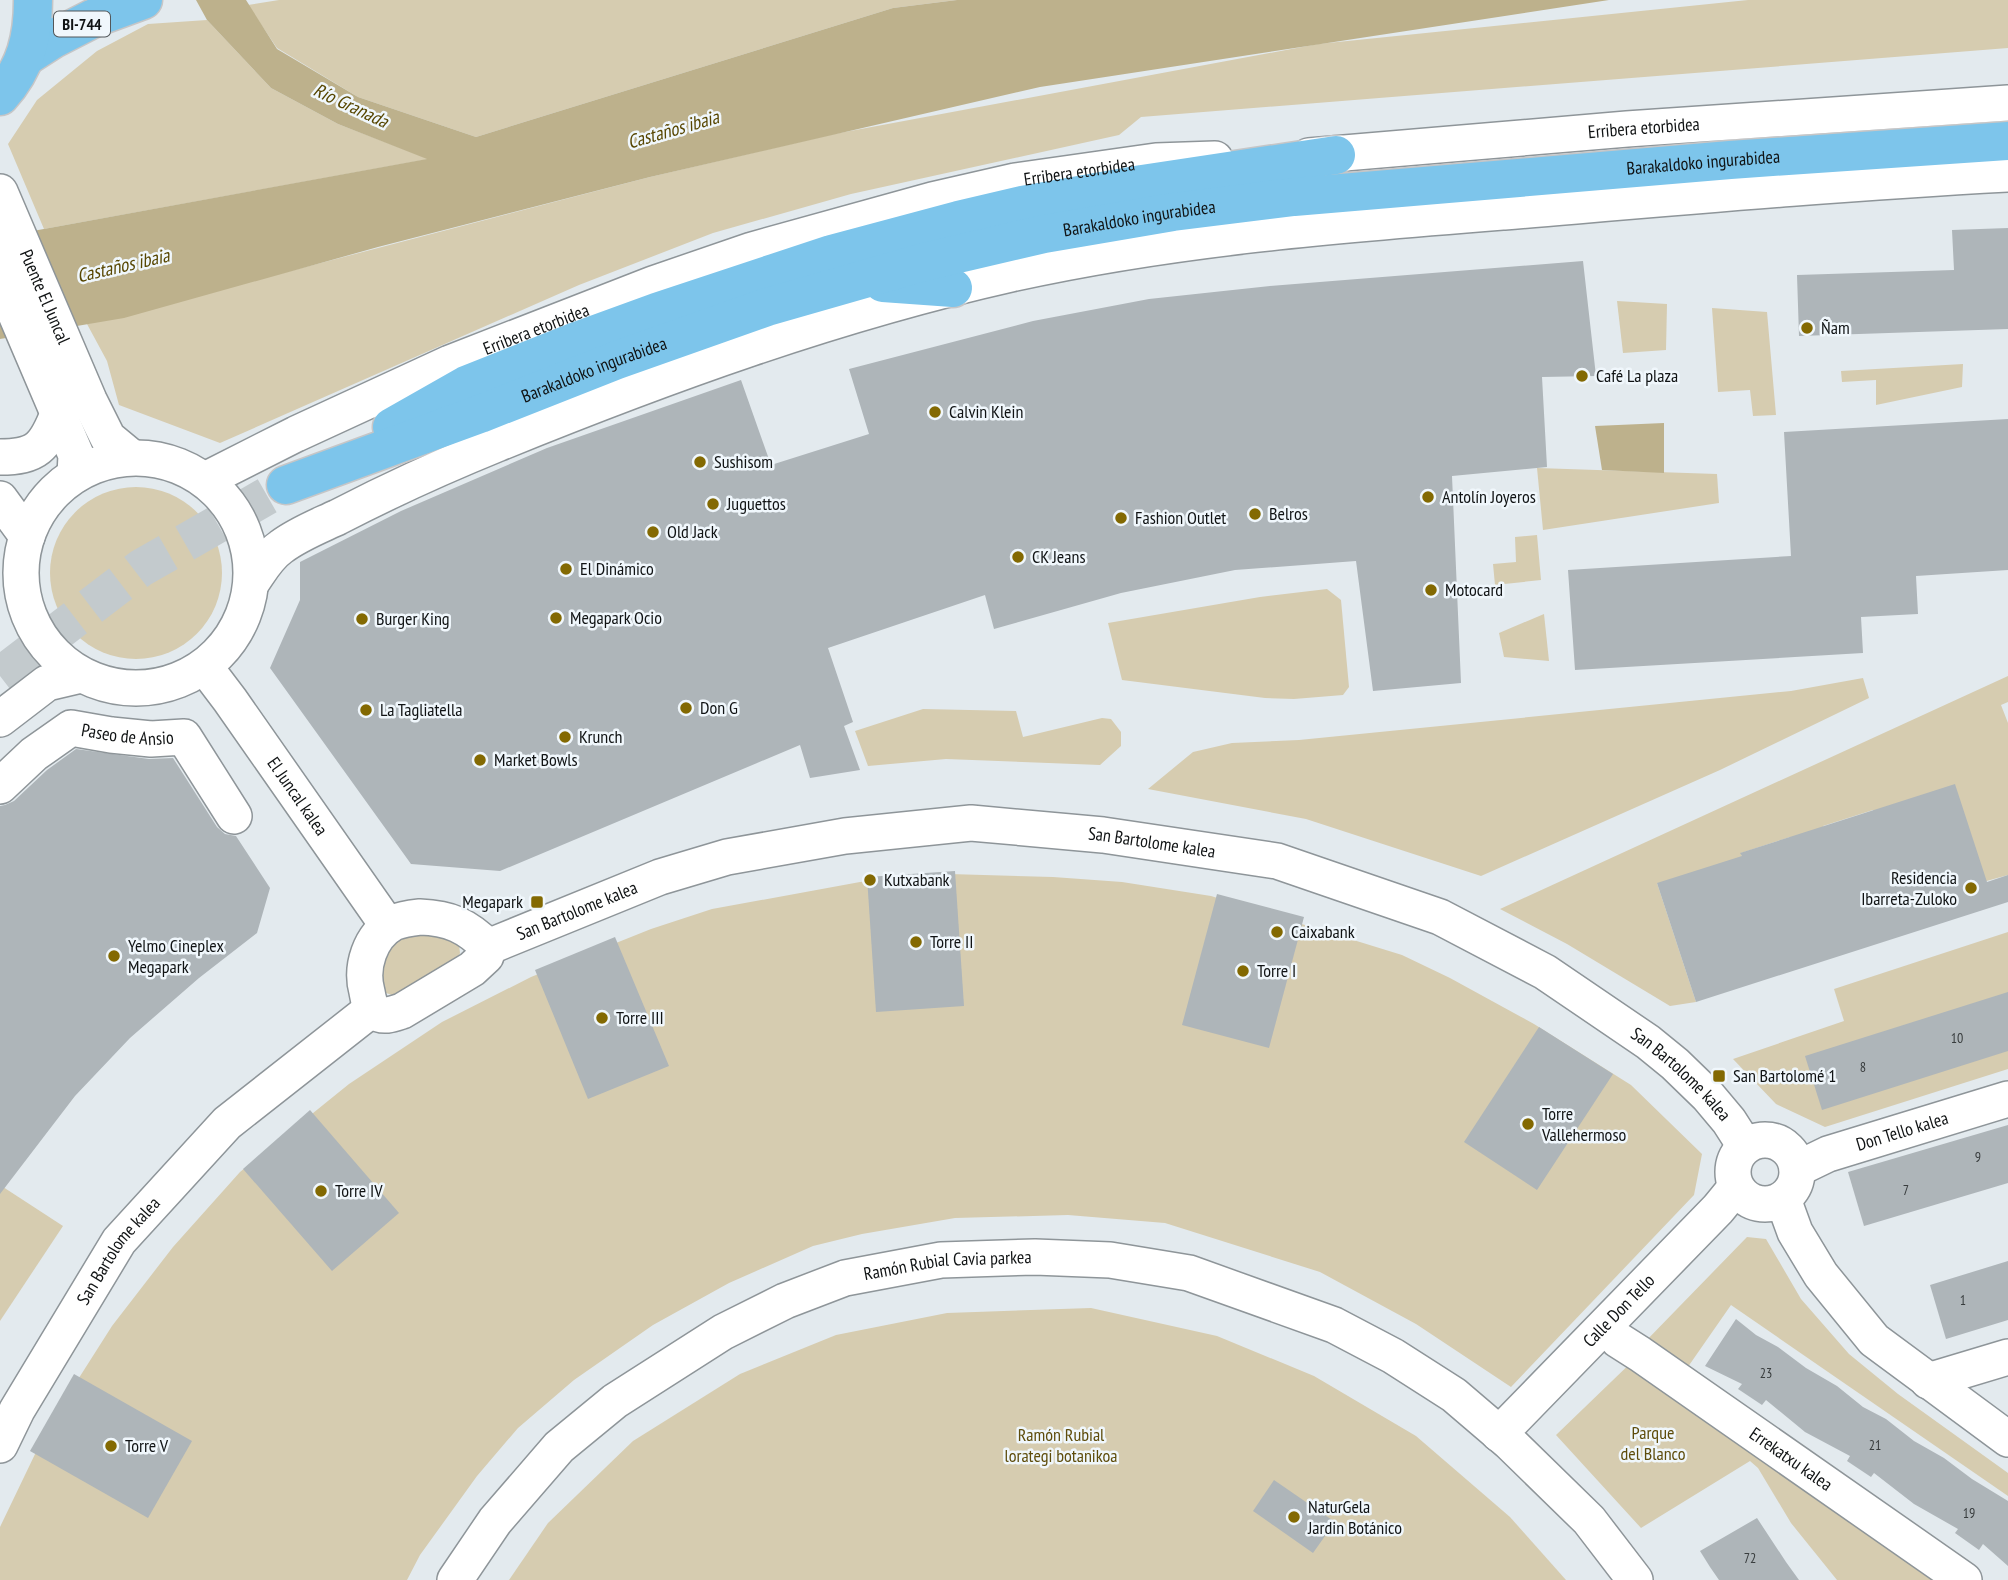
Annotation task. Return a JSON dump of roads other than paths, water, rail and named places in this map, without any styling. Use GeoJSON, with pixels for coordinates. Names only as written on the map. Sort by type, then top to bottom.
{"type":"FeatureCollection","features":[{"type":"Feature","properties":{"kind":"main road","name":"BI-744"},"geometry":{"type":"LineString","coordinates":[[0,96],[25,57],[33,27],[33,0]]}},
{"type":"Feature","properties":{"kind":"main road","name":"BI-744"},"geometry":{"type":"LineString","coordinates":[[25,57],[94,18],[143,0]]}},
{"type":"Feature","properties":{"kind":"main road","name":"Barakaldoko ingurabidea"},"geometry":{"type":"LineString","coordinates":[[1336,155],[1021,205],[831,254],[656,312],[467,385],[286,485],[480,414],[617,360],[767,307],[923,262],[1044,234],[1173,212],[1294,197],[1850,151],[2008,141]]}},
{"type":"Feature","properties":{"kind":"main road"},"geometry":{"type":"LineString","coordinates":[[857,281],[953,288]]}},
{"type":"Feature","properties":{"kind":"street","name":"Erribera etorbidea"},"geometry":{"type":"LineString","coordinates":[[205,480],[296,434],[450,363],[653,284],[740,254],[829,228],[1015,181],[1156,161],[1336,155],[1627,129],[2008,103]]}},
{"type":"Feature","properties":{"kind":"street"},"geometry":{"type":"LineString","coordinates":[[252,582],[268,557],[284,544],[384,493],[468,456],[642,386],[725,356],[811,328],[1012,274],[1199,241],[1372,223],[2008,174]]}},
{"type":"Feature","properties":{"kind":"street","name":"Puente El Juncal"},"geometry":{"type":"LineString","coordinates":[[0,192],[89,401],[108,438],[131,457]]}},
{"type":"Feature","properties":{"kind":"street","name":"Puente El Juncal"},"geometry":{"type":"LineString","coordinates":[[0,244],[6,257],[1,281],[76,456],[75,475]]}},
{"type":"Feature","properties":{"kind":"street"},"geometry":{"type":"LineString","coordinates":[[0,457],[16,457],[38,448],[50,435],[58,414]]}},
{"type":"Feature","properties":{"kind":"street"},"geometry":{"type":"LineString","coordinates":[[131,457],[170,462],[205,480],[226,500],[242,525],[250,553],[252,582],[248,607],[238,630],[223,650],[205,667],[176,682],[144,689],[102,684],[81,675],[55,656],[36,630],[12,610],[22,556],[34,517],[59,486],[75,475],[111,460],[131,457]]}},
{"type":"Feature","properties":{"kind":"street"},"geometry":{"type":"LineString","coordinates":[[0,499],[27,536]]}},
{"type":"Feature","properties":{"kind":"street","name":"El Juncal kalea"},"geometry":{"type":"LineString","coordinates":[[205,667],[388,926]]}},
{"type":"Feature","properties":{"kind":"street"},"geometry":{"type":"LineString","coordinates":[[0,719],[47,683],[81,675]]}},
{"type":"Feature","properties":{"kind":"street","name":"Paseo de Ansio"},"geometry":{"type":"LineString","coordinates":[[0,786],[34,754],[71,728],[150,739],[184,737],[234,816]]}},
{"type":"Feature","properties":{"kind":"street","name":"San Bartolome kalea"},"geometry":{"type":"LineString","coordinates":[[0,1445],[17,1410],[119,1241],[227,1123],[372,1009],[383,1015],[402,1011],[472,969],[483,960],[488,947],[671,874],[727,857],[857,834],[971,823],[1103,835],[1278,862],[1440,917],[1545,972],[1648,1042],[1708,1096],[1745,1146]]}},
{"type":"Feature","properties":{"kind":"street"},"geometry":{"type":"LineString","coordinates":[[372,1009],[365,988],[366,959],[372,946],[388,926],[413,918],[448,920],[473,934],[488,947]]}},
{"type":"Feature","properties":{"kind":"street","name":"Don Tello kalea"},"geometry":{"type":"LineString","coordinates":[[1767,1189],[1828,1154],[2008,1099]]}},
{"type":"Feature","properties":{"kind":"street"},"geometry":{"type":"LineString","coordinates":[[1767,1189],[1794,1158],[1778,1142],[1755,1141],[1745,1146],[1737,1155],[1732,1177],[1767,1189],[1821,1275],[1874,1340],[2008,1439]]}},
{"type":"Feature","properties":{"kind":"street","name":"Calle Don Tello"},"geometry":{"type":"LineString","coordinates":[[1507,1441],[1618,1340],[1767,1189]]}},
{"type":"Feature","properties":{"kind":"street","name":"Calle Don Tello"},"geometry":{"type":"LineString","coordinates":[[1507,1441],[1718,1209],[1767,1189]]}},
{"type":"Feature","properties":{"kind":"street","name":"Ramón Rubial Cavia parkea"},"geometry":{"type":"LineString","coordinates":[[455,1580],[495,1521],[559,1447],[615,1401],[723,1332],[785,1301],[845,1278],[941,1259],[1035,1257],[1110,1260],[1189,1273],[1334,1325],[1393,1356],[1454,1395],[1507,1441],[1590,1520],[1635,1580]]}},
{"type":"Feature","properties":{"kind":"street","name":"Errekatxu kalea"},"geometry":{"type":"LineString","coordinates":[[1618,1340],[1964,1580]]}},
{"type":"Feature","properties":{"kind":"street"},"geometry":{"type":"LineString","coordinates":[[1928,1381],[2008,1357]]}},
{"type":"Feature","properties":{"kind":"water"},"geometry":{"type":"Polygon","coordinates":[[[196,0],[246,0],[277,49],[358,97],[476,137],[893,8],[957,0],[1609,0],[1040,87],[650,177],[378,247],[124,318],[0,339],[0,237],[427,159],[338,124],[271,88],[207,20],[196,0]]]}},
{"type":"Feature","properties":{"kind":"water"},"geometry":{"type":"Polygon","coordinates":[[[1664,423],[1664,473],[1602,470],[1595,426],[1664,423]]]}},
{"type":"Feature","properties":{"kind":"tunnel"},"geometry":{"type":"LineString","coordinates":[[0,676],[141,568],[286,485]]}},
{"type":"Feature","properties":{"kind":"place","name":"Ñam"},"geometry":{"type":"Point","coordinates":[1807,328]}},
{"type":"Feature","properties":{"kind":"place","name":"Café La plaza"},"geometry":{"type":"Point","coordinates":[1582,376]}},
{"type":"Feature","properties":{"kind":"place","name":"Calvin Klein"},"geometry":{"type":"Point","coordinates":[935,412]}},
{"type":"Feature","properties":{"kind":"place","name":"Sushisom"},"geometry":{"type":"Point","coordinates":[700,462]}},
{"type":"Feature","properties":{"kind":"place","name":"Antolín Joyeros"},"geometry":{"type":"Point","coordinates":[1428,497]}},
{"type":"Feature","properties":{"kind":"place","name":"Juguettos"},"geometry":{"type":"Point","coordinates":[713,504]}},
{"type":"Feature","properties":{"kind":"place","name":"Belros"},"geometry":{"type":"Point","coordinates":[1255,514]}},
{"type":"Feature","properties":{"kind":"place","name":"Fashion Outlet"},"geometry":{"type":"Point","coordinates":[1121,518]}},
{"type":"Feature","properties":{"kind":"place","name":"Old Jack"},"geometry":{"type":"Point","coordinates":[653,532]}},
{"type":"Feature","properties":{"kind":"place","name":"CK Jeans"},"geometry":{"type":"Point","coordinates":[1018,557]}},
{"type":"Feature","properties":{"kind":"place","name":"El Dinámico"},"geometry":{"type":"Point","coordinates":[566,569]}},
{"type":"Feature","properties":{"kind":"place","name":"Motocard"},"geometry":{"type":"Point","coordinates":[1431,590]}},
{"type":"Feature","properties":{"kind":"place","name":"Megapark Ocio"},"geometry":{"type":"Point","coordinates":[556,618]}},
{"type":"Feature","properties":{"kind":"place","name":"Burger King"},"geometry":{"type":"Point","coordinates":[362,619]}},
{"type":"Feature","properties":{"kind":"place","name":"Don G"},"geometry":{"type":"Point","coordinates":[686,708]}},
{"type":"Feature","properties":{"kind":"place","name":"La Tagliatella"},"geometry":{"type":"Point","coordinates":[366,710]}},
{"type":"Feature","properties":{"kind":"place","name":"Krunch"},"geometry":{"type":"Point","coordinates":[565,737]}},
{"type":"Feature","properties":{"kind":"place","name":"Market Bowls"},"geometry":{"type":"Point","coordinates":[480,760]}},
{"type":"Feature","properties":{"kind":"place","name":"Kutxabank"},"geometry":{"type":"Point","coordinates":[870,880]}},
{"type":"Feature","properties":{"kind":"place","name":"Residencia Ibarreta-Zuloko"},"geometry":{"type":"Point","coordinates":[1971,888]}},
{"type":"Feature","properties":{"kind":"place","name":"Megapark"},"geometry":{"type":"Point","coordinates":[537,902]}},
{"type":"Feature","properties":{"kind":"place","name":"Caixabank"},"geometry":{"type":"Point","coordinates":[1277,932]}},
{"type":"Feature","properties":{"kind":"place","name":"Torre II"},"geometry":{"type":"Point","coordinates":[916,942]}},
{"type":"Feature","properties":{"kind":"place","name":"Yelmo Cineplex Megapark"},"geometry":{"type":"Point","coordinates":[114,956]}},
{"type":"Feature","properties":{"kind":"place","name":"Torre I"},"geometry":{"type":"Point","coordinates":[1243,971]}},
{"type":"Feature","properties":{"kind":"place","name":"Torre III"},"geometry":{"type":"Point","coordinates":[602,1018]}},
{"type":"Feature","properties":{"kind":"place","name":"San Bartolomé 1"},"geometry":{"type":"Point","coordinates":[1719,1076]}},
{"type":"Feature","properties":{"kind":"place","name":"Torre Vallehermoso"},"geometry":{"type":"Point","coordinates":[1528,1124]}},
{"type":"Feature","properties":{"kind":"place","name":"Torre IV"},"geometry":{"type":"Point","coordinates":[321,1191]}},
{"type":"Feature","properties":{"kind":"place","name":"Torre V"},"geometry":{"type":"Point","coordinates":[111,1446]}},
{"type":"Feature","properties":{"kind":"place","name":"NaturGela Jardin Botánico"},"geometry":{"type":"Point","coordinates":[1294,1517]}},
{"type":"Feature","properties":{"kind":"water label","name":"Río Granada"},"geometry":{"type":"Point","coordinates":[351,105]}},
{"type":"Feature","properties":{"kind":"water label","name":"Castaños ibaia"},"geometry":{"type":"Point","coordinates":[673,129]}},
{"type":"Feature","properties":{"kind":"water label","name":"Castaños ibaia"},"geometry":{"type":"Point","coordinates":[123,265]}},
{"type":"Feature","properties":{"kind":"park label","name":"Parque del Blanco"},"geometry":{"type":"Point","coordinates":[1653,1443]}},
{"type":"Feature","properties":{"kind":"park label","name":"Ramón Rubial lorategi botanikoa"},"geometry":{"type":"Point","coordinates":[1061,1445]}}]}
